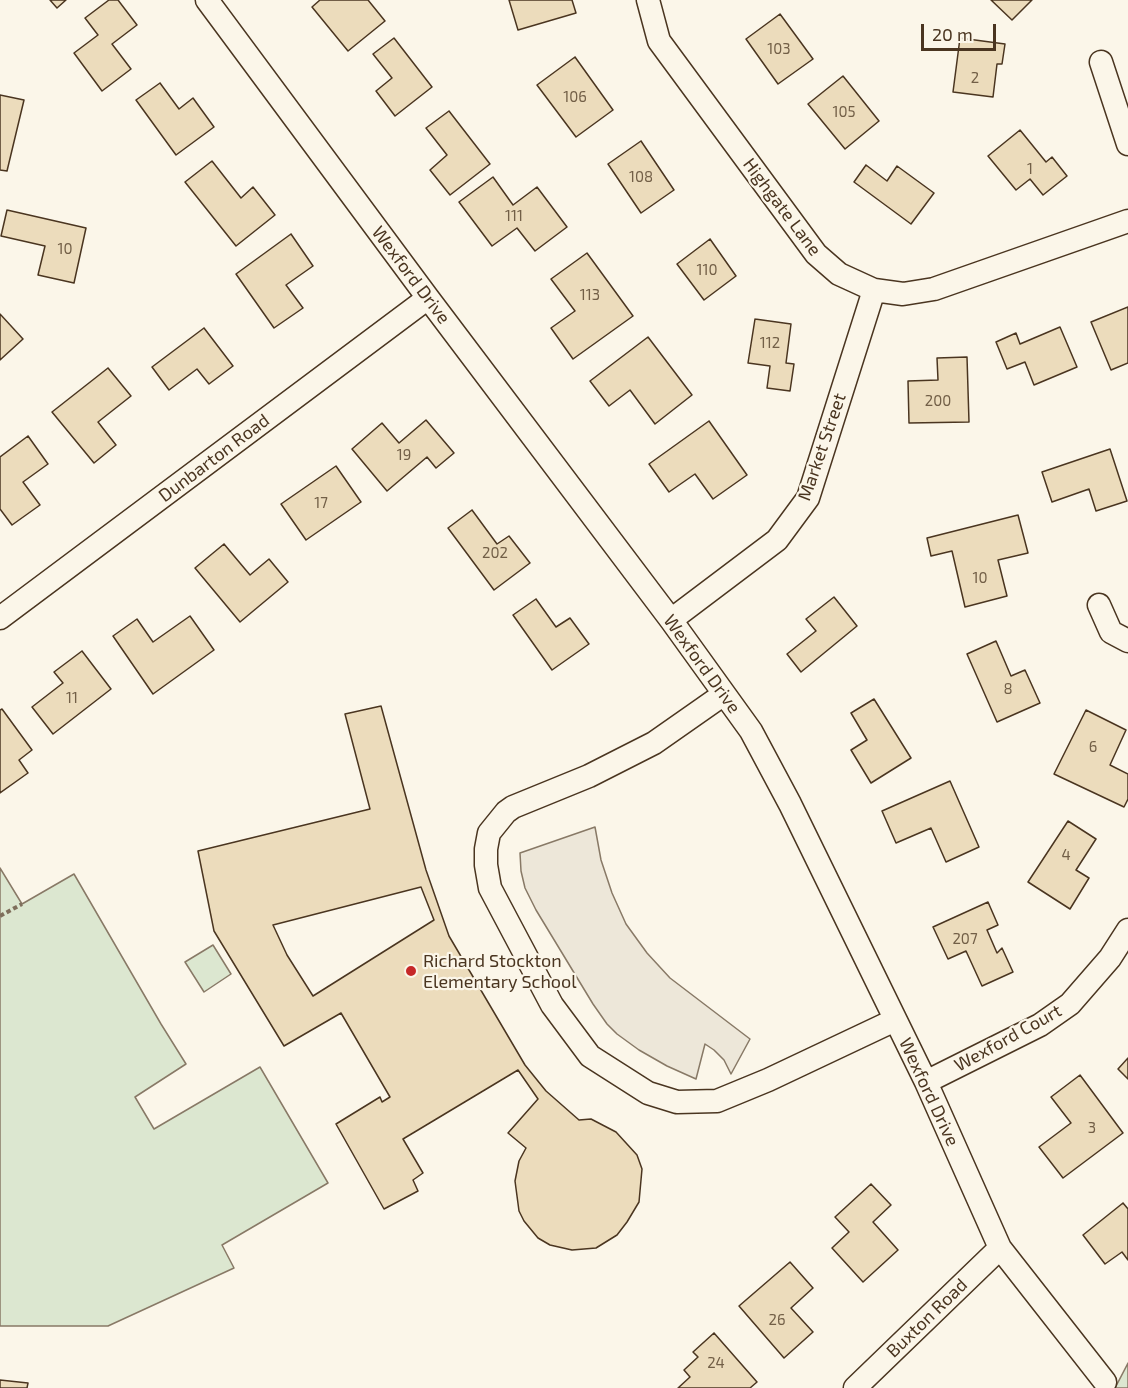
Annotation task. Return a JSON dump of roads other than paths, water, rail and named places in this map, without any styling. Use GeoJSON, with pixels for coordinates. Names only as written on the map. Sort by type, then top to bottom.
{"type":"FeatureCollection","features":[{"type":"Feature","properties":{"kind":"street","name":"Wexford Drive"},"geometry":{"type":"LineString","coordinates":[[207,0],[671,620],[751,731],[790,804],[926,1082],[1000,1248],[1105,1382]]}},
{"type":"Feature","properties":{"kind":"street","name":"Highgate Lane"},"geometry":{"type":"LineString","coordinates":[[648,0],[659,41],[816,254],[839,274],[874,290],[903,294],[933,289],[1128,221]]}},
{"type":"Feature","properties":{"kind":"street"},"geometry":{"type":"LineString","coordinates":[[1101,62],[1128,144]]}},
{"type":"Feature","properties":{"kind":"street","name":"Market Street"},"geometry":{"type":"LineString","coordinates":[[671,620],[777,540],[808,498],[874,290]]}},
{"type":"Feature","properties":{"kind":"street","name":"Dunbarton Road"},"geometry":{"type":"LineString","coordinates":[[0,618],[428,298]]}},
{"type":"Feature","properties":{"kind":"street"},"geometry":{"type":"LineString","coordinates":[[1099,604],[1111,632],[1128,641]]}},
{"type":"Feature","properties":{"kind":"street"},"geometry":{"type":"LineString","coordinates":[[724,694],[654,743],[588,776],[513,807],[496,822],[489,833],[486,866],[490,888],[552,1005],[590,1056],[648,1093],[677,1102],[717,1101],[895,1020]]}},
{"type":"Feature","properties":{"kind":"street","name":"Wexford Court"},"geometry":{"type":"LineString","coordinates":[[926,1082],[1040,1025],[1070,1004],[1110,958],[1128,930]]}},
{"type":"Feature","properties":{"kind":"street","name":"Buxton Road"},"geometry":{"type":"LineString","coordinates":[[855,1388],[1000,1248]]}},
{"type":"Feature","properties":{"kind":"place","name":"Richard Stockton Elementary School"},"geometry":{"type":"Point","coordinates":[411,971]}}]}
